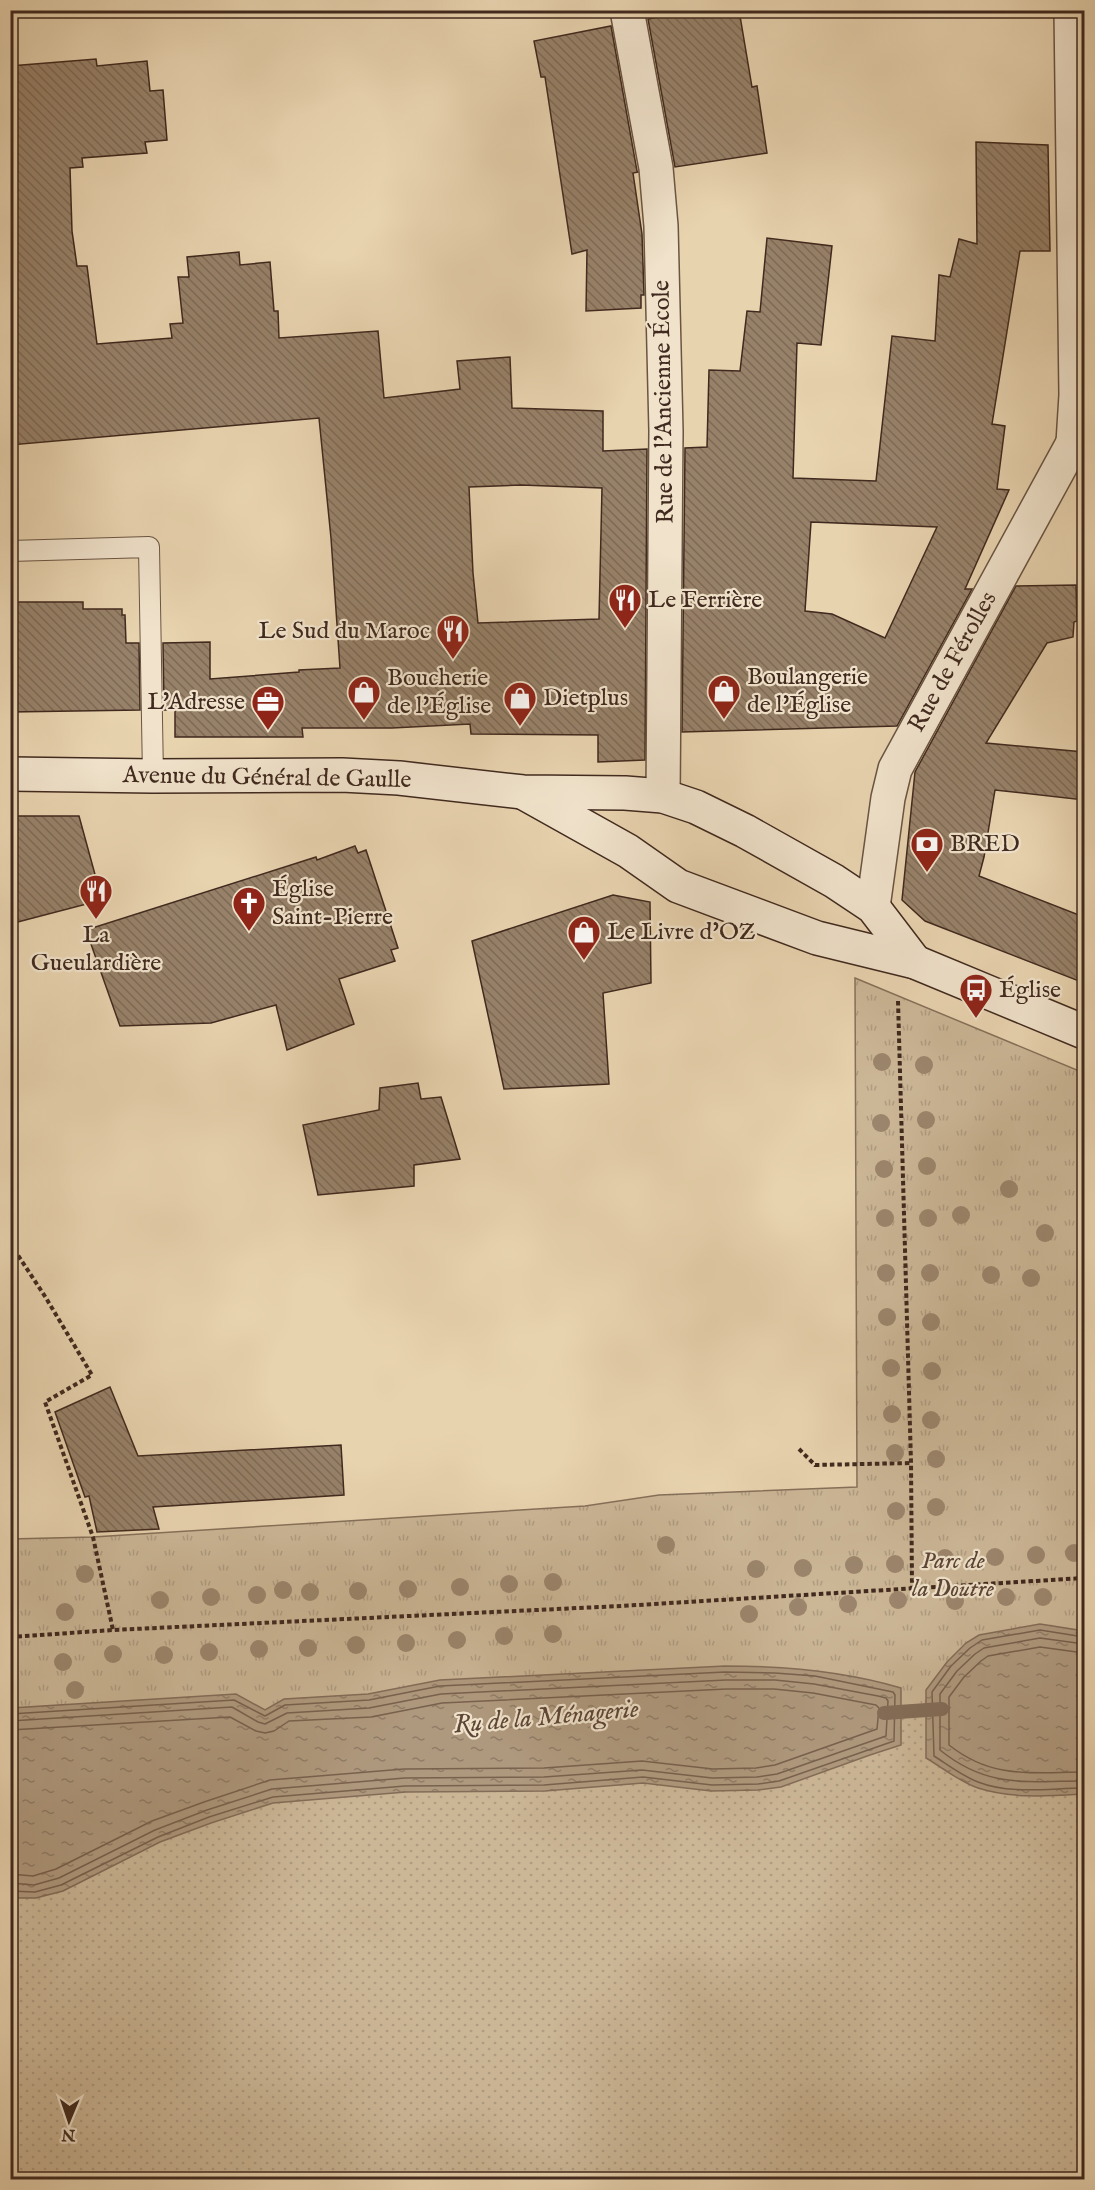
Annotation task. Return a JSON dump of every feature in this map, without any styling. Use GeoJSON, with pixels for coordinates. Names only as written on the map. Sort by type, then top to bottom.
{"type":"FeatureCollection","features":[{"type":"Feature","properties":{"kind":"street","name":"Rue de l'Ancienne École"},"geometry":{"type":"LineString","coordinates":[[627,10],[656,168],[661,226],[666,431],[663,796]]}},
{"type":"Feature","properties":{"kind":"street"},"geometry":{"type":"LineString","coordinates":[[1071,10],[1076,395],[1079,441]]}},
{"type":"Feature","properties":{"kind":"street","name":"Rue de Férolles"},"geometry":{"type":"LineString","coordinates":[[873,907],[895,769],[1079,441]]}},
{"type":"Feature","properties":{"kind":"street","name":"Avenue du Général de Gaulle"},"geometry":{"type":"LineString","coordinates":[[10,774],[342,775],[399,778],[524,792],[625,793],[663,796],[696,807],[745,831],[834,881],[873,907],[915,962]]}},
{"type":"Feature","properties":{"kind":"street","name":"Avenue du Général de Gaulle"},"geometry":{"type":"LineString","coordinates":[[524,792],[628,851],[678,886],[817,938],[915,962],[1084,1032]]}},
{"type":"Feature","properties":{"kind":"lane"},"geometry":{"type":"LineString","coordinates":[[10,550],[149,547],[153,776]]}},
{"type":"Feature","properties":{"kind":"path"},"geometry":{"type":"LineString","coordinates":[[898,997],[911,1463],[912,1587]]}},
{"type":"Feature","properties":{"kind":"path"},"geometry":{"type":"LineString","coordinates":[[10,1243],[92,1375],[45,1402],[93,1537],[113,1630]]}},
{"type":"Feature","properties":{"kind":"path"},"geometry":{"type":"LineString","coordinates":[[799,1449],[815,1465],[911,1463]]}},
{"type":"Feature","properties":{"kind":"path"},"geometry":{"type":"LineString","coordinates":[[10,1637],[632,1605],[1084,1578]]}},
{"type":"Feature","properties":{"kind":"green space","name":"Parc de la Doutre"},"geometry":{"type":"Polygon","coordinates":[[[855,978],[1084,1073],[1084,1697],[366,1756],[11,1764],[10,1539],[93,1537],[585,1506],[659,1495],[857,1487],[855,978]]]}},
{"type":"Feature","properties":{"kind":"green space"},"geometry":{"type":"Polygon","coordinates":[[[1084,1697],[1084,2179],[11,2179],[10,1764],[366,1756],[1084,1697]]]}},
{"type":"Feature","properties":{"kind":"water"},"geometry":{"type":"Polygon","coordinates":[[[1040,1624],[1084,1631],[1084,1794],[1031,1796],[1004,1794],[978,1788],[965,1782],[926,1758],[926,1690],[947,1662],[966,1643],[979,1635],[1040,1624]]]}},
{"type":"Feature","properties":{"kind":"water"},"geometry":{"type":"Polygon","coordinates":[[[725,1666],[814,1671],[858,1677],[901,1688],[901,1745],[781,1787],[758,1790],[711,1791],[643,1783],[545,1791],[406,1792],[273,1803],[160,1842],[63,1891],[36,1898],[11,1896],[11,1708],[236,1694],[265,1710],[284,1699],[368,1694],[440,1680],[725,1666]]]}},
{"type":"Feature","properties":{"kind":"building"},"geometry":{"type":"Polygon","coordinates":[[[675,10],[739,10],[752,87],[757,86],[767,153],[675,167],[648,19],[675,14],[675,10]]]}},
{"type":"Feature","properties":{"kind":"building"},"geometry":{"type":"Polygon","coordinates":[[[611,26],[638,172],[633,173],[642,234],[644,295],[641,295],[641,308],[586,311],[587,250],[572,254],[545,77],[541,77],[534,41],[611,26]]]}},
{"type":"Feature","properties":{"kind":"building"},"geometry":{"type":"Polygon","coordinates":[[[96,59],[97,66],[147,61],[150,91],[163,90],[167,140],[145,142],[147,153],[82,158],[83,167],[70,168],[72,231],[77,266],[87,266],[97,344],[172,338],[170,324],[183,323],[178,277],[189,277],[187,257],[239,252],[240,265],[270,262],[274,311],[278,311],[279,338],[378,331],[384,398],[460,389],[457,361],[510,357],[512,408],[603,411],[603,451],[647,449],[645,760],[598,762],[598,735],[471,734],[470,724],[392,728],[302,728],[303,737],[175,737],[175,710],[164,710],[163,643],[210,642],[210,679],[340,668],[331,538],[319,418],[10,445],[10,66],[96,59]],[[521,485],[469,487],[478,623],[599,619],[602,488],[521,485]]]}},
{"type":"Feature","properties":{"kind":"building"},"geometry":{"type":"Polygon","coordinates":[[[976,142],[1048,145],[1050,251],[1020,251],[992,424],[1005,426],[997,489],[1009,490],[965,589],[972,589],[897,726],[682,732],[685,448],[707,447],[709,370],[740,371],[747,311],[760,312],[767,238],[832,246],[821,345],[797,343],[793,478],[876,481],[892,336],[935,341],[939,275],[950,277],[959,239],[977,244],[976,142]],[[811,522],[805,611],[832,614],[885,638],[937,527],[811,522]]]}},
{"type":"Feature","properties":{"kind":"building"},"geometry":{"type":"Polygon","coordinates":[[[1076,585],[1077,621],[1074,622],[1073,637],[1047,643],[986,743],[1084,752],[1084,800],[995,790],[979,876],[1084,917],[1084,983],[925,921],[902,900],[915,772],[1016,586],[1076,585]]]}},
{"type":"Feature","properties":{"kind":"building"},"geometry":{"type":"Polygon","coordinates":[[[10,602],[83,602],[83,609],[122,609],[122,615],[125,615],[126,643],[139,643],[140,710],[10,712],[10,602]]]}},
{"type":"Feature","properties":{"kind":"building","name":"La Gueulardière"},"geometry":{"type":"Polygon","coordinates":[[[11,816],[79,816],[102,900],[10,924],[11,816]]]}},
{"type":"Feature","properties":{"kind":"building","name":"Église Saint-Pierre"},"geometry":{"type":"Polygon","coordinates":[[[355,846],[358,853],[366,850],[398,948],[391,950],[395,961],[339,979],[354,1024],[287,1050],[276,1005],[211,1023],[120,1026],[86,930],[316,857],[317,860],[355,846]]]}},
{"type":"Feature","properties":{"kind":"building"},"geometry":{"type":"Polygon","coordinates":[[[613,895],[650,902],[651,983],[603,993],[609,1084],[504,1089],[472,941],[613,895]]]}},
{"type":"Feature","properties":{"kind":"building"},"geometry":{"type":"Polygon","coordinates":[[[418,1083],[421,1099],[441,1097],[460,1159],[414,1165],[414,1186],[318,1195],[303,1125],[379,1110],[380,1088],[418,1083]]]}},
{"type":"Feature","properties":{"kind":"building"},"geometry":{"type":"Polygon","coordinates":[[[110,1387],[138,1456],[341,1445],[344,1495],[153,1507],[159,1529],[97,1532],[89,1496],[85,1497],[55,1412],[110,1387]]]}},
{"type":"Feature","properties":{"kind":"waterway","name":"Ru de la Ménagerie"},"geometry":{"type":"LineString","coordinates":[[884,1713],[942,1709]]}},
{"type":"Feature","properties":{"kind":"place","name":"Le Ferrière"},"geometry":{"type":"Point","coordinates":[625,629]}},
{"type":"Feature","properties":{"kind":"place","name":"Le Sud du Maroc"},"geometry":{"type":"Point","coordinates":[453,660]}},
{"type":"Feature","properties":{"kind":"place","name":"Boulangerie de l'Église"},"geometry":{"type":"Point","coordinates":[724,720]}},
{"type":"Feature","properties":{"kind":"place","name":"Boucherie de l'Église"},"geometry":{"type":"Point","coordinates":[364,721]}},
{"type":"Feature","properties":{"kind":"place","name":"Dietplus"},"geometry":{"type":"Point","coordinates":[520,727]}},
{"type":"Feature","properties":{"kind":"place","name":"L'Adresse"},"geometry":{"type":"Point","coordinates":[268,731]}},
{"type":"Feature","properties":{"kind":"place","name":"BRED"},"geometry":{"type":"Point","coordinates":[927,873]}},
{"type":"Feature","properties":{"kind":"place","name":"La Gueulardière"},"geometry":{"type":"Point","coordinates":[96,920]}},
{"type":"Feature","properties":{"kind":"place","name":"Église Saint-Pierre"},"geometry":{"type":"Point","coordinates":[249,932]}},
{"type":"Feature","properties":{"kind":"place","name":"Le Livre d'OZ"},"geometry":{"type":"Point","coordinates":[584,961]}},
{"type":"Feature","properties":{"kind":"place","name":"Église"},"geometry":{"type":"Point","coordinates":[976,1019]}}]}
